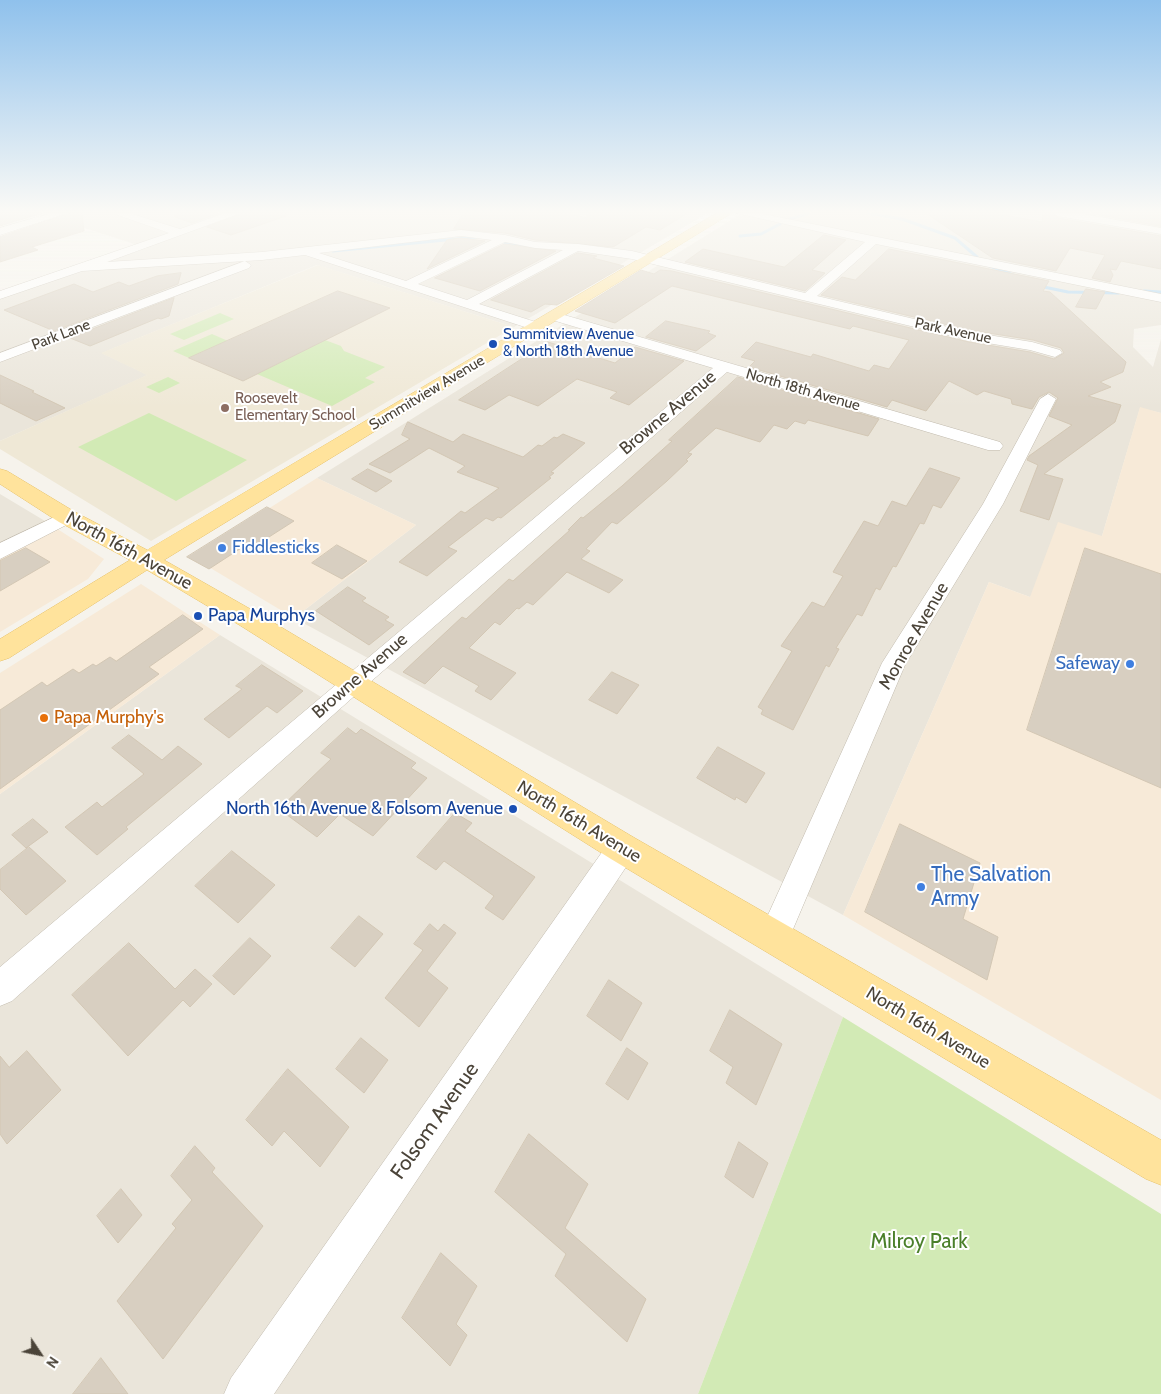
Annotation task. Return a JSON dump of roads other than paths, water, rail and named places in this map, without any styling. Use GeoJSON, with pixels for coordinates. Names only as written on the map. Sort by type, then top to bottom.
{"type":"FeatureCollection","features":[{"type":"Feature","properties":{"kind":"main road","name":"Summitview Avenue"},"geometry":{"type":"LineString","coordinates":[[0,651],[147,560],[619,278]]}},
{"type":"Feature","properties":{"kind":"main road","name":"North 16th Avenue"},"geometry":{"type":"LineString","coordinates":[[3,481],[147,560],[622,848],[1161,1164]]}},
{"type":"Feature","properties":{"kind":"street"},"geometry":{"type":"LineString","coordinates":[[0,294],[47,278]]}},
{"type":"Feature","properties":{"kind":"street","name":"Park Lane"},"geometry":{"type":"LineString","coordinates":[[0,358],[211,278]]}},
{"type":"Feature","properties":{"kind":"street"},"geometry":{"type":"LineString","coordinates":[[386,278],[537,327]]}},
{"type":"Feature","properties":{"kind":"street"},"geometry":{"type":"LineString","coordinates":[[407,285],[421,278]]}},
{"type":"Feature","properties":{"kind":"street"},"geometry":{"type":"LineString","coordinates":[[469,304],[519,278]]}},
{"type":"Feature","properties":{"kind":"street","name":"Park Avenue"},"geometry":{"type":"LineString","coordinates":[[730,278],[969,336],[1032,346],[1055,352]]}},
{"type":"Feature","properties":{"kind":"street"},"geometry":{"type":"LineString","coordinates":[[808,297],[830,278]]}},
{"type":"Feature","properties":{"kind":"street"},"geometry":{"type":"LineString","coordinates":[[1062,278],[1161,298]]}},
{"type":"Feature","properties":{"kind":"street","name":"North 18th Avenue"},"geometry":{"type":"LineString","coordinates":[[554,316],[994,446]]}},
{"type":"Feature","properties":{"kind":"street","name":"Browne Avenue"},"geometry":{"type":"LineString","coordinates":[[0,989],[351,684],[723,367]]}},
{"type":"Feature","properties":{"kind":"street","name":"Monroe Avenue"},"geometry":{"type":"LineString","coordinates":[[774,937],[894,663],[993,504],[1048,399]]}},
{"type":"Feature","properties":{"kind":"street"},"geometry":{"type":"LineString","coordinates":[[0,552],[66,517]]}},
{"type":"Feature","properties":{"kind":"street","name":"Folsom Avenue"},"geometry":{"type":"LineString","coordinates":[[247,1394],[622,848]]}},
{"type":"Feature","properties":{"kind":"waterway"},"geometry":{"type":"LineString","coordinates":[[1039,286],[1068,292],[1119,293]]}},
{"type":"Feature","properties":{"kind":"waterway"},"geometry":{"type":"LineString","coordinates":[[1144,291],[1161,292]]}},
{"type":"Feature","properties":{"kind":"place","name":"Summitview Avenue & North 18th Avenue"},"geometry":{"type":"Point","coordinates":[493,344]}},
{"type":"Feature","properties":{"kind":"place","name":"Roosevelt Elementary School"},"geometry":{"type":"Point","coordinates":[225,408]}},
{"type":"Feature","properties":{"kind":"place","name":"Fiddlesticks"},"geometry":{"type":"Point","coordinates":[222,548]}},
{"type":"Feature","properties":{"kind":"place","name":"Papa Murphys"},"geometry":{"type":"Point","coordinates":[198,616]}},
{"type":"Feature","properties":{"kind":"place","name":"Safeway"},"geometry":{"type":"Point","coordinates":[1130,664]}},
{"type":"Feature","properties":{"kind":"place","name":"Papa Murphy's"},"geometry":{"type":"Point","coordinates":[44,718]}},
{"type":"Feature","properties":{"kind":"place","name":"North 16th Avenue & Folsom Avenue"},"geometry":{"type":"Point","coordinates":[513,809]}},
{"type":"Feature","properties":{"kind":"place","name":"The Salvation Army"},"geometry":{"type":"Point","coordinates":[921,887]}},
{"type":"Feature","properties":{"kind":"park label","name":"Milroy Park"},"geometry":{"type":"Point","coordinates":[919,1242]}}]}
